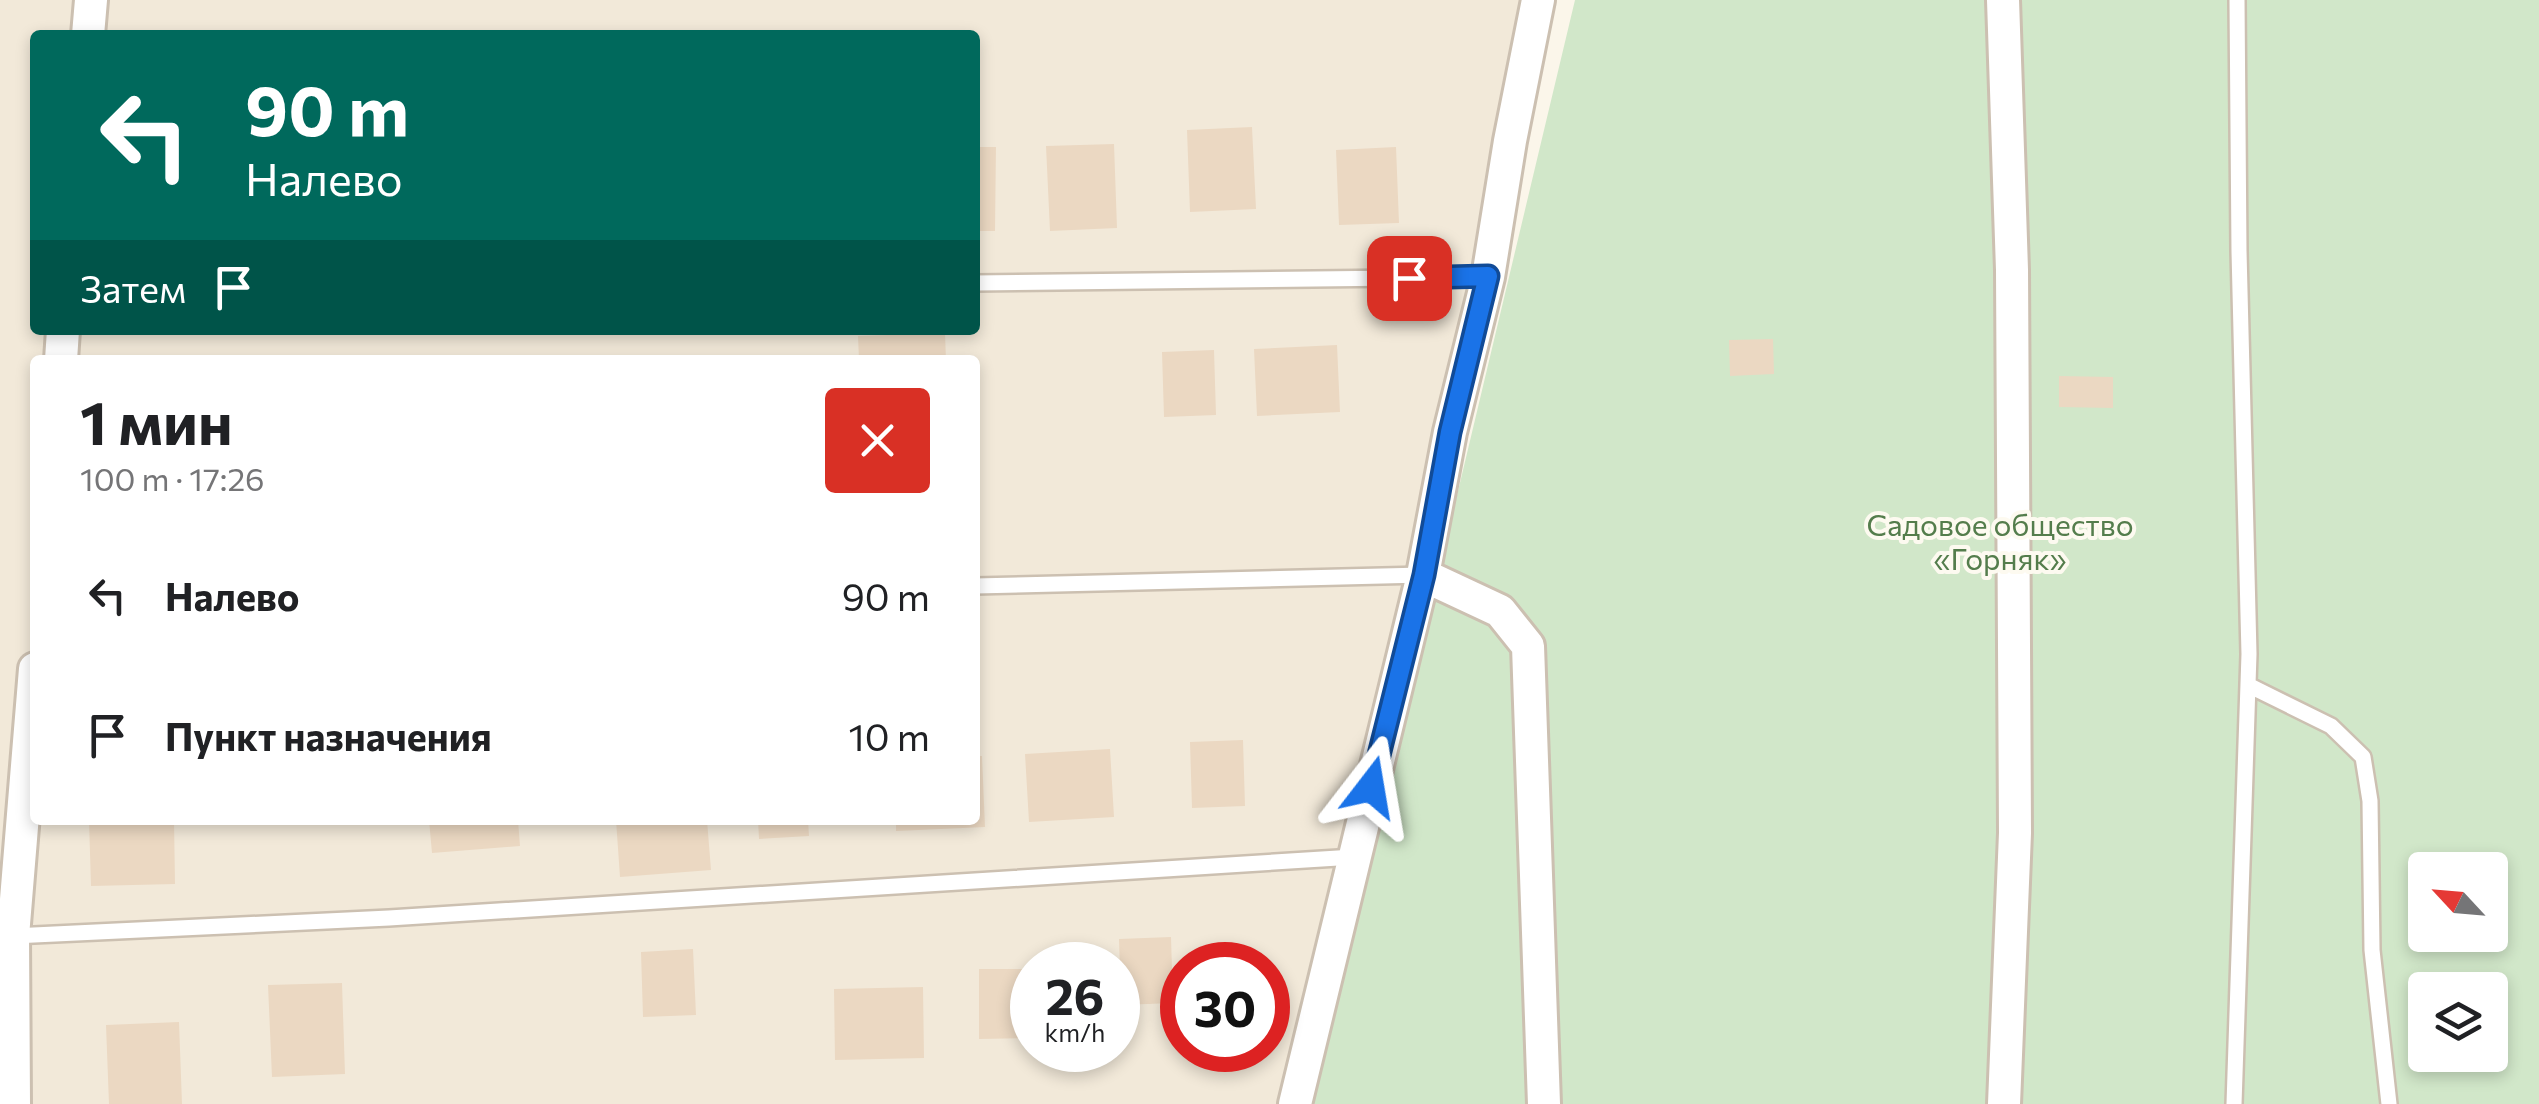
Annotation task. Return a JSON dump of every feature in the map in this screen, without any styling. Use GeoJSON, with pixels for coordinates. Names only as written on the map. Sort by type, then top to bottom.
{"type":"FeatureCollection","features":[{"type":"Feature","properties":{"kind":"street"},"geometry":{"type":"LineString","coordinates":[[88,30],[90,0]]}},
{"type":"Feature","properties":{"kind":"street"},"geometry":{"type":"LineString","coordinates":[[1295,1104],[1424,575],[1450,432],[1488,276],[1538,0]]}},
{"type":"Feature","properties":{"kind":"street"},"geometry":{"type":"LineString","coordinates":[[2002,0],[2012,270],[2014,794],[2004,1104]]}},
{"type":"Feature","properties":{"kind":"street"},"geometry":{"type":"LineString","coordinates":[[1424,575],[1500,610],[1528,646],[1544,1104]]}},
{"type":"Feature","properties":{"kind":"street"},"geometry":{"type":"LineString","coordinates":[[14,1104],[12,936],[30,727]]}},
{"type":"Feature","properties":{"kind":"lane"},"geometry":{"type":"LineString","coordinates":[[2234,1104],[2248,685],[2237,0]]}},
{"type":"Feature","properties":{"kind":"lane"},"geometry":{"type":"LineString","coordinates":[[980,283],[1488,276]]}},
{"type":"Feature","properties":{"kind":"lane"},"geometry":{"type":"LineString","coordinates":[[980,586],[1424,575]]}},
{"type":"Feature","properties":{"kind":"lane"},"geometry":{"type":"LineString","coordinates":[[2248,685],[2331,726],[2363,758],[2370,801],[2372,950],[2389,1104]]}},
{"type":"Feature","properties":{"kind":"lane"},"geometry":{"type":"LineString","coordinates":[[12,936],[449,914],[1354,858]]}},
{"type":"Feature","properties":{"kind":"shaded area"},"geometry":{"type":"Polygon","coordinates":[[[0,0],[1551,0],[1290,1067],[1290,942],[1160,942],[1160,1072],[1289,1072],[1281,1104],[0,1104],[0,0]]]}},
{"type":"Feature","properties":{"kind":"green space","name":"Садовое общество «Горняк»"},"geometry":{"type":"Polygon","coordinates":[[[1575,0],[2539,0],[2539,1104],[1312,1104],[1575,0]]]}},
{"type":"Feature","properties":{"kind":"building"},"geometry":{"type":"Polygon","coordinates":[[[1252,127],[1256,209],[1190,212],[1187,130],[1252,127]]]}},
{"type":"Feature","properties":{"kind":"building"},"geometry":{"type":"Polygon","coordinates":[[[1114,144],[1117,228],[1050,231],[1046,146],[1114,144]]]}},
{"type":"Feature","properties":{"kind":"building"},"geometry":{"type":"Polygon","coordinates":[[[980,147],[996,147],[995,231],[980,231],[980,147]]]}},
{"type":"Feature","properties":{"kind":"building"},"geometry":{"type":"Polygon","coordinates":[[[1396,147],[1399,223],[1339,225],[1336,150],[1396,147]]]}},
{"type":"Feature","properties":{"kind":"building"},"geometry":{"type":"Polygon","coordinates":[[[945,335],[946,355],[859,355],[858,336],[945,335]]]}},
{"type":"Feature","properties":{"kind":"building"},"geometry":{"type":"Polygon","coordinates":[[[1773,339],[1774,374],[1730,376],[1729,340],[1773,339]]]}},
{"type":"Feature","properties":{"kind":"building"},"geometry":{"type":"Polygon","coordinates":[[[1337,345],[1340,412],[1257,416],[1254,349],[1337,345]]]}},
{"type":"Feature","properties":{"kind":"building"},"geometry":{"type":"Polygon","coordinates":[[[1214,350],[1216,415],[1164,417],[1162,352],[1214,350]]]}},
{"type":"Feature","properties":{"kind":"building"},"geometry":{"type":"Polygon","coordinates":[[[2059,376],[2113,377],[2113,408],[2059,407],[2059,376]]]}},
{"type":"Feature","properties":{"kind":"building"},"geometry":{"type":"Polygon","coordinates":[[[1243,740],[1245,806],[1192,808],[1190,742],[1243,740]]]}},
{"type":"Feature","properties":{"kind":"building"},"geometry":{"type":"Polygon","coordinates":[[[1110,749],[1114,817],[1029,822],[1025,754],[1110,749]]]}},
{"type":"Feature","properties":{"kind":"building"},"geometry":{"type":"Polygon","coordinates":[[[982,756],[985,827],[896,831],[896,825],[980,825],[982,756]]]}},
{"type":"Feature","properties":{"kind":"building"},"geometry":{"type":"Polygon","coordinates":[[[89,825],[174,825],[175,884],[91,886],[89,825]]]}},
{"type":"Feature","properties":{"kind":"building"},"geometry":{"type":"Polygon","coordinates":[[[429,825],[518,825],[520,846],[432,853],[429,825]]]}},
{"type":"Feature","properties":{"kind":"building"},"geometry":{"type":"Polygon","coordinates":[[[616,825],[707,825],[711,870],[620,877],[616,825]]]}},
{"type":"Feature","properties":{"kind":"building"},"geometry":{"type":"Polygon","coordinates":[[[758,825],[808,825],[809,836],[759,839],[758,825]]]}},
{"type":"Feature","properties":{"kind":"building"},"geometry":{"type":"Polygon","coordinates":[[[1171,937],[1171,942],[1160,942],[1160,1004],[1140,1004],[1140,942],[1119,939],[1171,937]]]}},
{"type":"Feature","properties":{"kind":"building"},"geometry":{"type":"Polygon","coordinates":[[[693,949],[696,1015],[643,1017],[641,952],[693,949]]]}},
{"type":"Feature","properties":{"kind":"building"},"geometry":{"type":"Polygon","coordinates":[[[979,969],[1010,969],[1010,1038],[979,1039],[979,969]]]}},
{"type":"Feature","properties":{"kind":"building"},"geometry":{"type":"Polygon","coordinates":[[[342,983],[345,1074],[272,1077],[268,985],[342,983]]]}},
{"type":"Feature","properties":{"kind":"building"},"geometry":{"type":"Polygon","coordinates":[[[923,987],[924,1058],[835,1060],[834,989],[923,987]]]}},
{"type":"Feature","properties":{"kind":"building"},"geometry":{"type":"Polygon","coordinates":[[[179,1022],[182,1104],[109,1104],[106,1025],[179,1022]]]}},
{"type":"Feature","properties":{"kind":"route"},"geometry":{"type":"LineString","coordinates":[[1371,787],[1424,575],[1450,432],[1488,276],[1409,278]]}}]}
